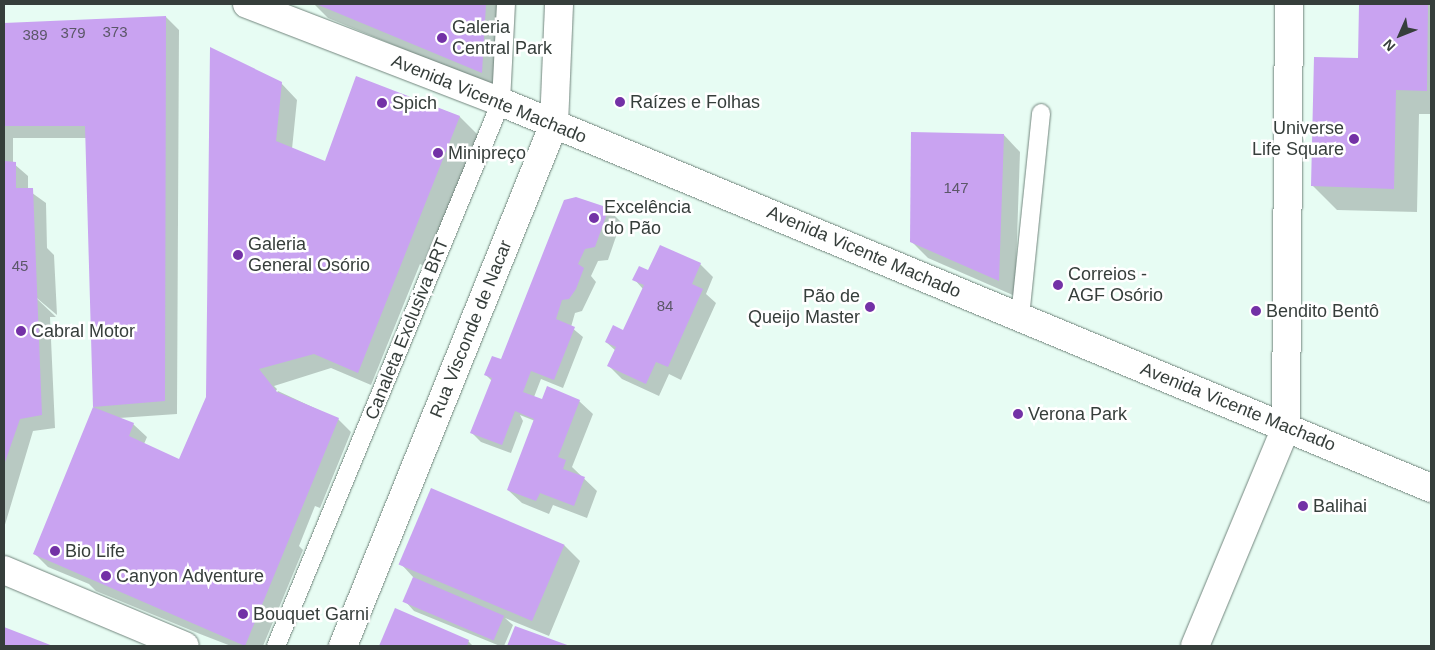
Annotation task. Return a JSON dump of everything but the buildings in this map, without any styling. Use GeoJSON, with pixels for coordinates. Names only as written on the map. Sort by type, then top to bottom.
{"type":"FeatureCollection","features":[{"type":"Feature","properties":{"kind":"street","name":"Avenida Vicente Machado"},"geometry":{"type":"LineString","coordinates":[[247,4],[294,13],[501,102],[1286,426],[1431,488]]}},
{"type":"Feature","properties":{"kind":"street","name":"Rua Visconde de Nacar"},"geometry":{"type":"LineString","coordinates":[[343,646],[554,124],[559,4]]}},
{"type":"Feature","properties":{"kind":"street"},"geometry":{"type":"LineString","coordinates":[[1195,646],[1286,426],[1289,4]]}},
{"type":"Feature","properties":{"kind":"street"},"geometry":{"type":"LineString","coordinates":[[4,570],[185,646]]}},
{"type":"Feature","properties":{"kind":"lane","name":"Canaleta Exclusiva BRT"},"geometry":{"type":"LineString","coordinates":[[276,646],[501,102],[506,4]]}},
{"type":"Feature","properties":{"kind":"lane"},"geometry":{"type":"LineString","coordinates":[[1020,317],[1041,114]]}},
{"type":"Feature","properties":{"kind":"place","name":"Galeria Central Park"},"geometry":{"type":"Point","coordinates":[442,38]}},
{"type":"Feature","properties":{"kind":"place","name":"Raízes e Folhas"},"geometry":{"type":"Point","coordinates":[620,102]}},
{"type":"Feature","properties":{"kind":"place","name":"Spich"},"geometry":{"type":"Point","coordinates":[382,103]}},
{"type":"Feature","properties":{"kind":"place","name":"Universe Life Square"},"geometry":{"type":"Point","coordinates":[1354,139]}},
{"type":"Feature","properties":{"kind":"place","name":"Minipreço"},"geometry":{"type":"Point","coordinates":[438,153]}},
{"type":"Feature","properties":{"kind":"place","name":"Excelência do Pão"},"geometry":{"type":"Point","coordinates":[594,218]}},
{"type":"Feature","properties":{"kind":"place","name":"Galeria General Osório"},"geometry":{"type":"Point","coordinates":[238,255]}},
{"type":"Feature","properties":{"kind":"place","name":"Correios - AGF Osório"},"geometry":{"type":"Point","coordinates":[1058,285]}},
{"type":"Feature","properties":{"kind":"place","name":"Pão de Queijo Master"},"geometry":{"type":"Point","coordinates":[870,307]}},
{"type":"Feature","properties":{"kind":"place","name":"Bendito Bentô"},"geometry":{"type":"Point","coordinates":[1256,311]}},
{"type":"Feature","properties":{"kind":"place","name":"Cabral Motor"},"geometry":{"type":"Point","coordinates":[21,331]}},
{"type":"Feature","properties":{"kind":"place","name":"Verona Park"},"geometry":{"type":"Point","coordinates":[1018,414]}},
{"type":"Feature","properties":{"kind":"place","name":"Balihai"},"geometry":{"type":"Point","coordinates":[1303,506]}},
{"type":"Feature","properties":{"kind":"place","name":"Bio Life"},"geometry":{"type":"Point","coordinates":[55,551]}},
{"type":"Feature","properties":{"kind":"place","name":"Canyon Adventure"},"geometry":{"type":"Point","coordinates":[106,576]}},
{"type":"Feature","properties":{"kind":"place","name":"Bouquet Garni"},"geometry":{"type":"Point","coordinates":[243,614]}}]}
